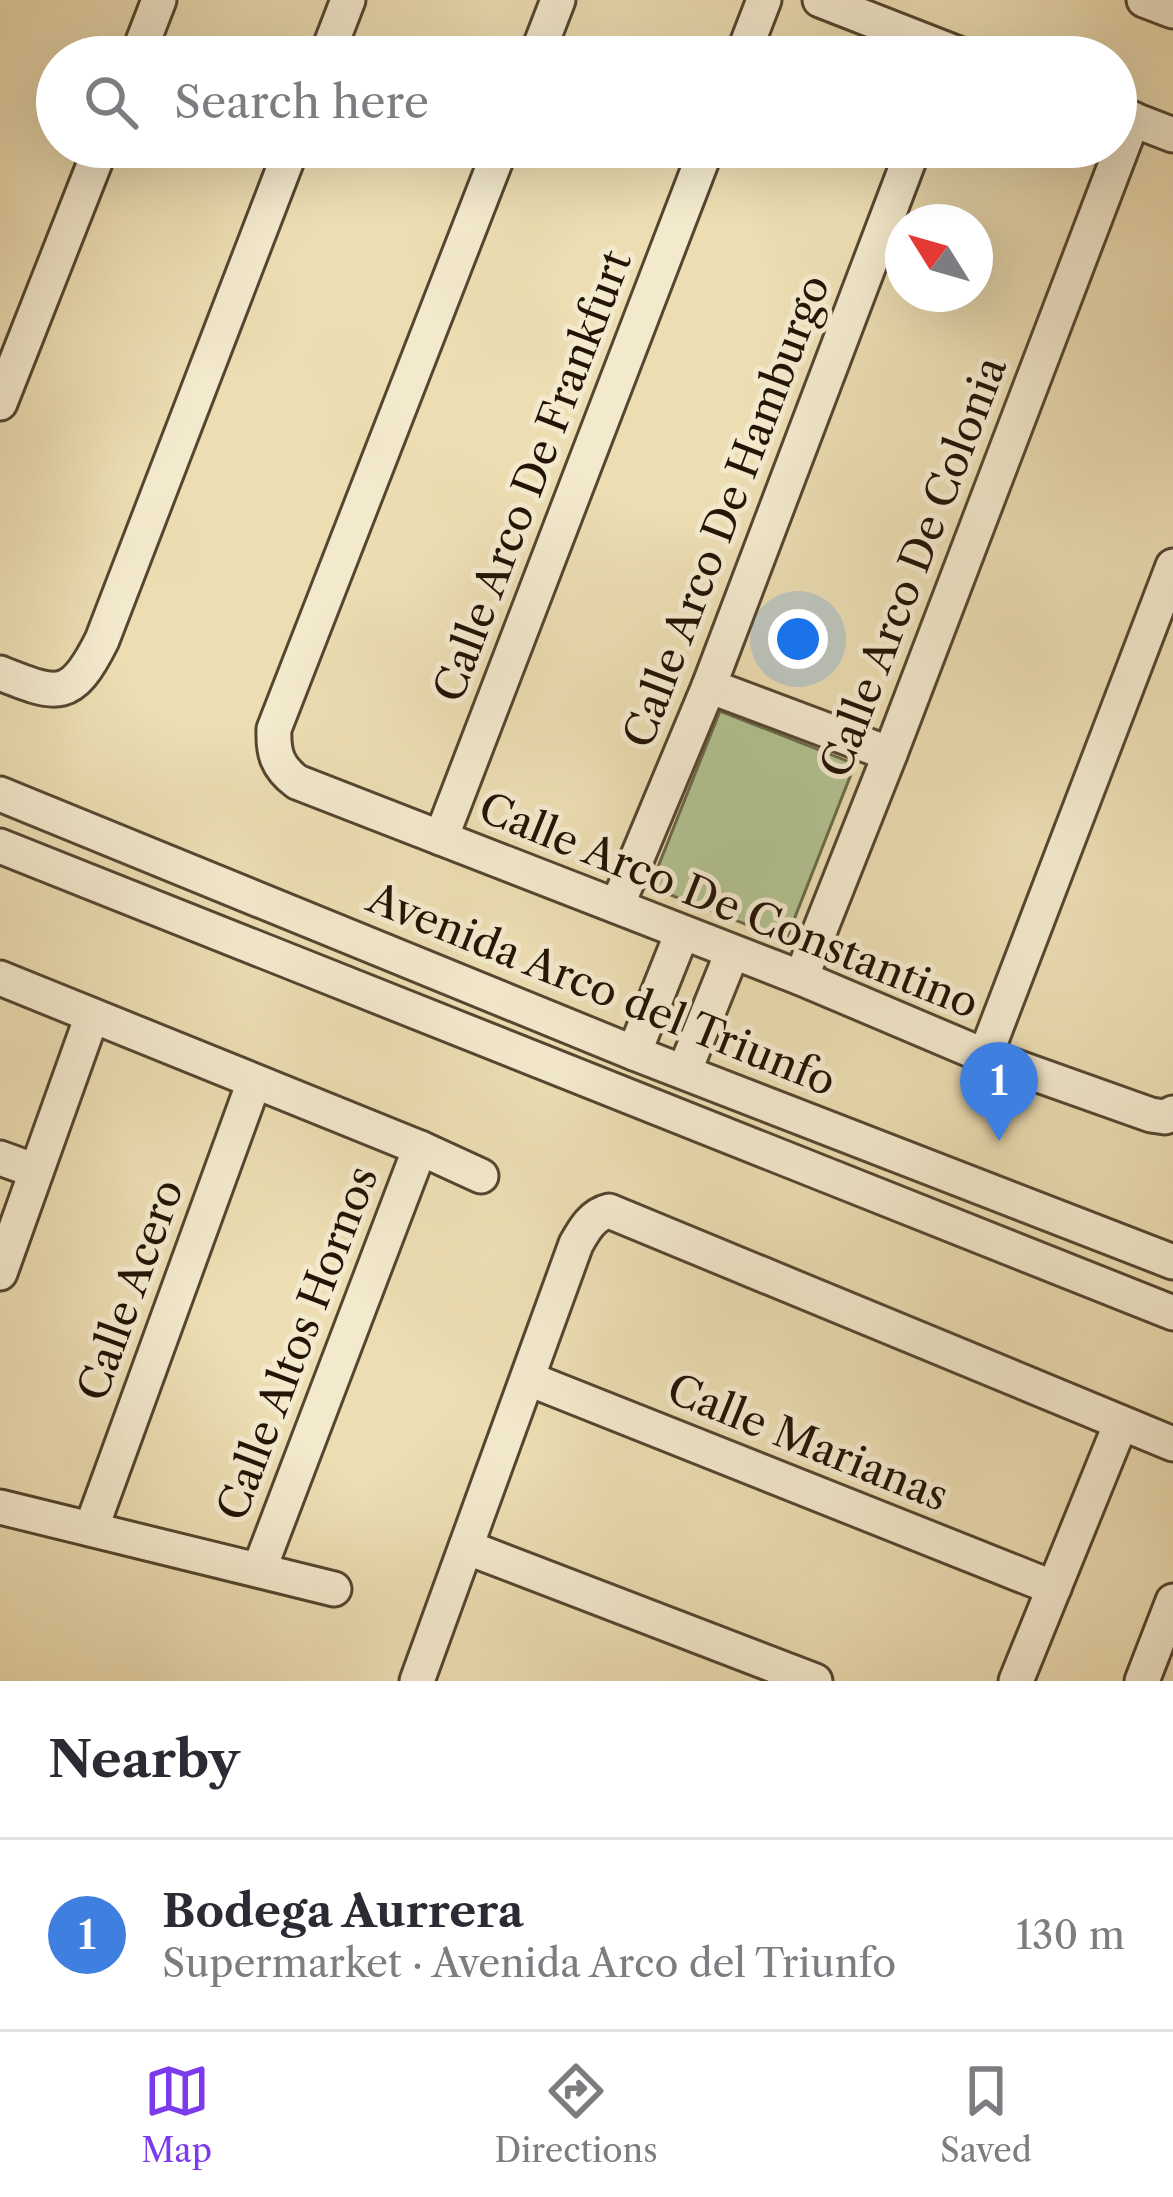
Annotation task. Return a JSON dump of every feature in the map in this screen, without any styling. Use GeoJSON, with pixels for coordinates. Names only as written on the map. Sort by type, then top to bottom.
{"type":"FeatureCollection","features":[{"type":"Feature","properties":{"kind":"street"},"geometry":{"type":"LineString","coordinates":[[144,36],[159,0]]}},
{"type":"Feature","properties":{"kind":"street"},"geometry":{"type":"LineString","coordinates":[[334,36],[348,0]]}},
{"type":"Feature","properties":{"kind":"street"},"geometry":{"type":"LineString","coordinates":[[544,36],[558,0]]}},
{"type":"Feature","properties":{"kind":"street"},"geometry":{"type":"LineString","coordinates":[[750,36],[764,0]]}},
{"type":"Feature","properties":{"kind":"street"},"geometry":{"type":"LineString","coordinates":[[820,0],[908,36]]}},
{"type":"Feature","properties":{"kind":"street"},"geometry":{"type":"LineString","coordinates":[[1144,0],[1173,11]]}},
{"type":"Feature","properties":{"kind":"street"},"geometry":{"type":"LineString","coordinates":[[1137,121],[1173,135]]}},
{"type":"Feature","properties":{"kind":"street"},"geometry":{"type":"LineString","coordinates":[[0,403],[93,168]]}},
{"type":"Feature","properties":{"kind":"street"},"geometry":{"type":"LineString","coordinates":[[0,674],[45,691],[64,689],[91,662],[284,168]]}},
{"type":"Feature","properties":{"kind":"street","name":"Calle Arco De Constantino"},"geometry":{"type":"LineString","coordinates":[[493,168],[274,729],[273,746],[284,772],[297,782],[801,978],[985,1056],[1151,1115],[1173,1113]]}},
{"type":"Feature","properties":{"kind":"street","name":"Calle Arco De Frankfurt"},"geometry":{"type":"LineString","coordinates":[[441,838],[699,168]]}},
{"type":"Feature","properties":{"kind":"street","name":"Calle Arco De Hamburgo"},"geometry":{"type":"LineString","coordinates":[[617,906],[709,686],[906,168]]}},
{"type":"Feature","properties":{"kind":"street","name":"Calle Arco De Colonia"},"geometry":{"type":"LineString","coordinates":[[801,978],[890,754],[1105,168]]}},
{"type":"Feature","properties":{"kind":"street"},"geometry":{"type":"LineString","coordinates":[[985,1056],[1173,566]]}},
{"type":"Feature","properties":{"kind":"street"},"geometry":{"type":"LineString","coordinates":[[709,686],[890,754]]}},
{"type":"Feature","properties":{"kind":"street","name":"Avenida Arco del Triunfo"},"geometry":{"type":"LineString","coordinates":[[0,794],[634,1053],[1173,1262]]}},
{"type":"Feature","properties":{"kind":"street"},"geometry":{"type":"LineString","coordinates":[[0,846],[1173,1313]]}},
{"type":"Feature","properties":{"kind":"street"},"geometry":{"type":"LineString","coordinates":[[634,1053],[682,933]]}},
{"type":"Feature","properties":{"kind":"street"},"geometry":{"type":"LineString","coordinates":[[684,1072],[732,953]]}},
{"type":"Feature","properties":{"kind":"street","name":"Calle Altos Hornos"},"geometry":{"type":"LineString","coordinates":[[0,978],[481,1176]]}},
{"type":"Feature","properties":{"kind":"street"},"geometry":{"type":"LineString","coordinates":[[0,1274],[92,1016]]}},
{"type":"Feature","properties":{"kind":"street","name":"Calle Acero"},"geometry":{"type":"LineString","coordinates":[[91,1529],[254,1082]]}},
{"type":"Feature","properties":{"kind":"street","name":"Calle Altos Hornos"},"geometry":{"type":"LineString","coordinates":[[259,1570],[420,1148]]}},
{"type":"Feature","properties":{"kind":"street"},"geometry":{"type":"LineString","coordinates":[[0,1158],[37,1171]]}},
{"type":"Feature","properties":{"kind":"street"},"geometry":{"type":"LineString","coordinates":[[417,1681],[576,1244],[591,1221],[609,1211],[1173,1444]]}},
{"type":"Feature","properties":{"kind":"street","name":"Calle Marianas"},"geometry":{"type":"LineString","coordinates":[[529,1379],[1054,1588]]}},
{"type":"Feature","properties":{"kind":"street"},"geometry":{"type":"LineString","coordinates":[[1016,1681],[1121,1423]]}},
{"type":"Feature","properties":{"kind":"street","name":"Calle Altos Hornos"},"geometry":{"type":"LineString","coordinates":[[0,1507],[334,1589]]}},
{"type":"Feature","properties":{"kind":"street"},"geometry":{"type":"LineString","coordinates":[[466,1547],[815,1681]]}},
{"type":"Feature","properties":{"kind":"street"},"geometry":{"type":"LineString","coordinates":[[1142,1681],[1173,1600]]}},
{"type":"Feature","properties":{"kind":"green space"},"geometry":{"type":"Polygon","coordinates":[[[720,711],[855,764],[786,940],[650,887],[720,711]]]}},
{"type":"Feature","properties":{"kind":"place","name":"Bodega Aurrera"},"geometry":{"type":"Point","coordinates":[999,1141]}}]}
